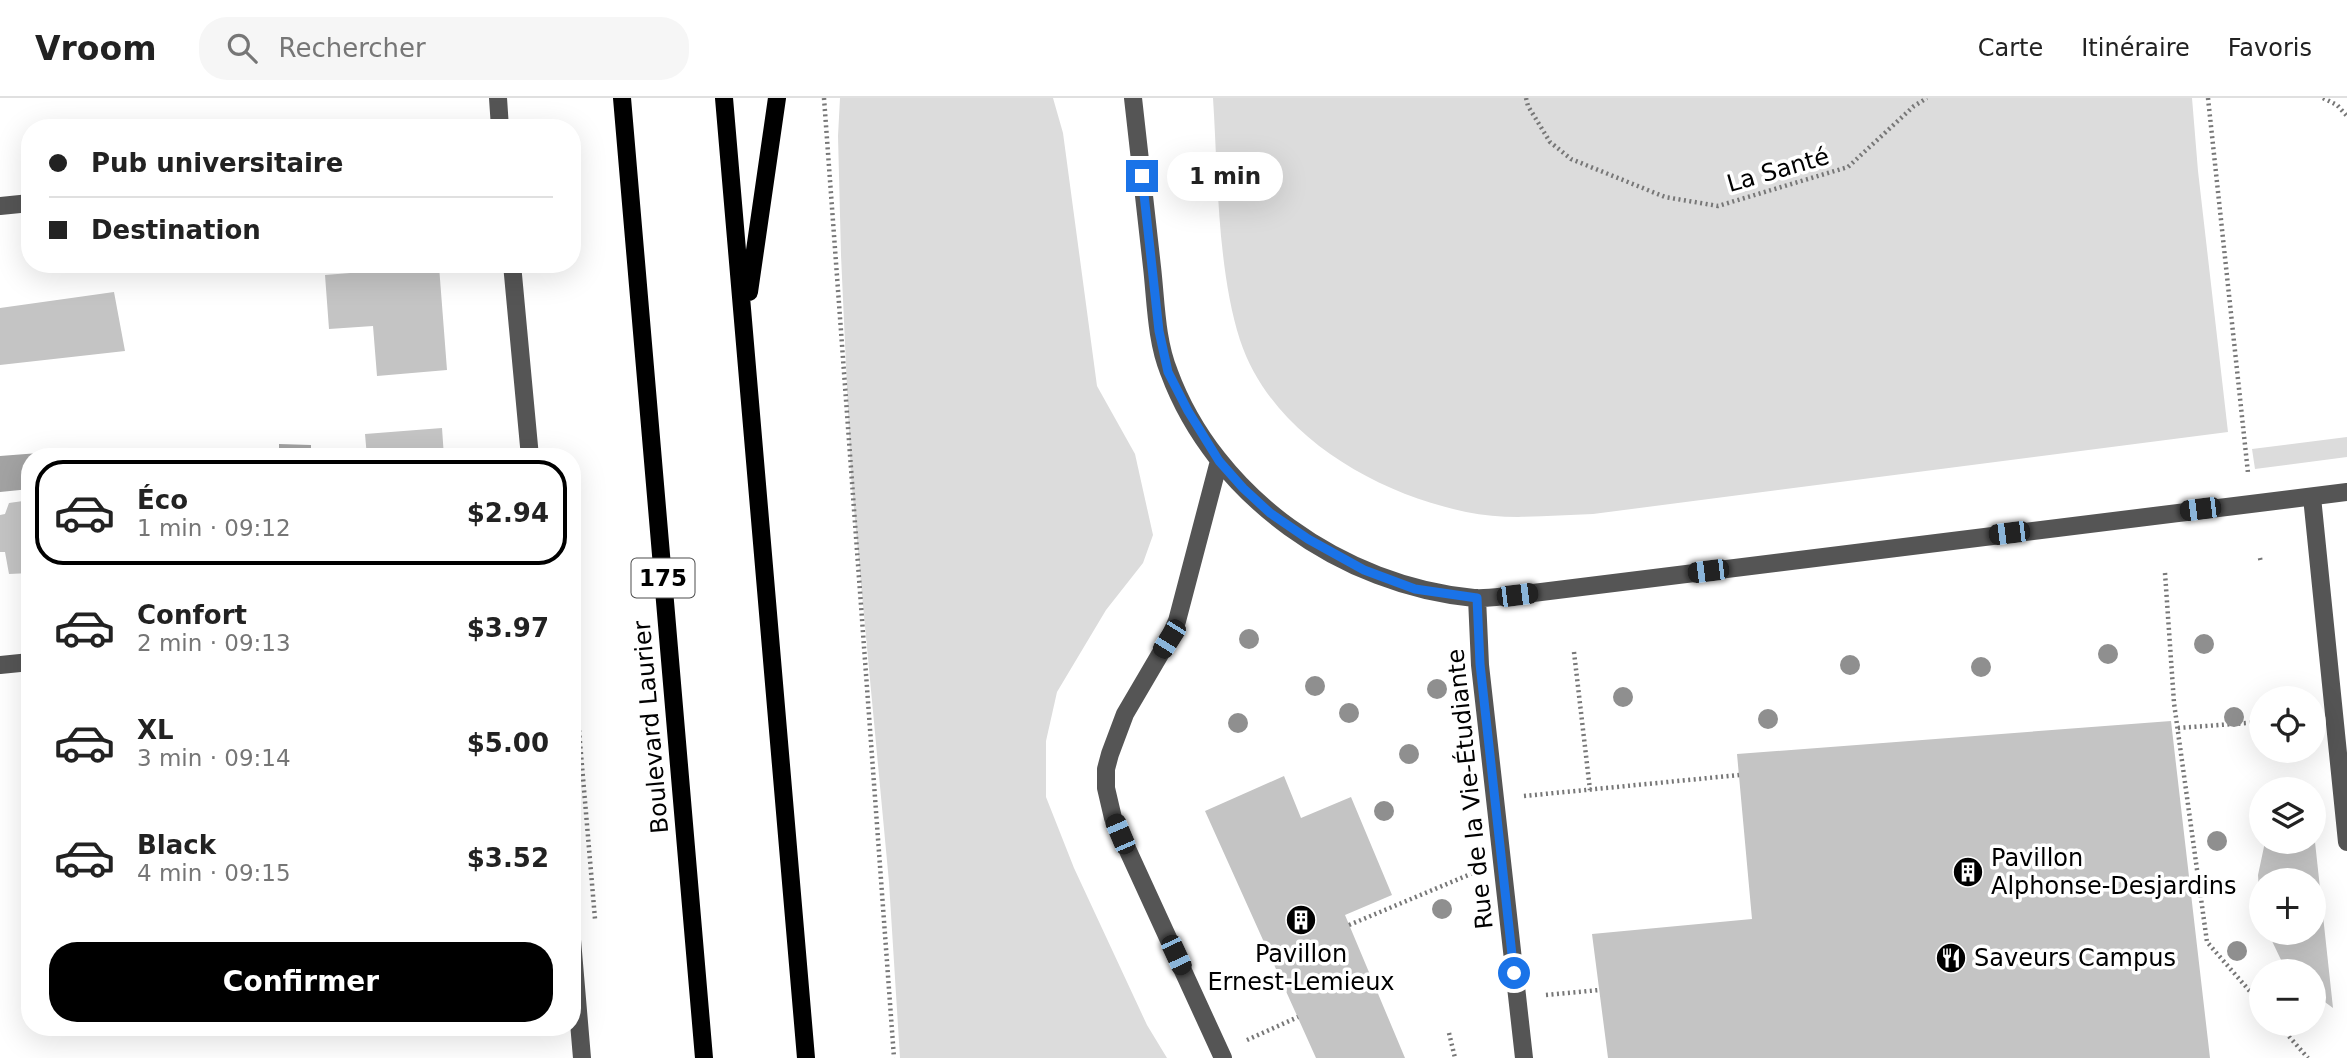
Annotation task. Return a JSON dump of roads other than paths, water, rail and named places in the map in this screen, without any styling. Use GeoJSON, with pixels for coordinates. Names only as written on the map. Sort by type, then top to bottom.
{"type":"FeatureCollection","features":[{"type":"Feature","properties":{"kind":"main road","name":"Boulevard Laurier"},"geometry":{"type":"LineString","coordinates":[[622,98],[704,1058]]}},
{"type":"Feature","properties":{"kind":"main road"},"geometry":{"type":"LineString","coordinates":[[724,98],[806,1058]]}},
{"type":"Feature","properties":{"kind":"main road"},"geometry":{"type":"LineString","coordinates":[[745,334],[754,246],[776,98]]}},
{"type":"Feature","properties":{"kind":"street"},"geometry":{"type":"LineString","coordinates":[[498,98],[499,119]]}},
{"type":"Feature","properties":{"kind":"street"},"geometry":{"type":"LineString","coordinates":[[1133,98],[1159,331],[1168,372],[1188,411],[1219,461],[1270,513],[1308,539],[1364,570],[1415,589],[1477,598],[2347,492]]}},
{"type":"Feature","properties":{"kind":"street"},"geometry":{"type":"LineString","coordinates":[[0,206],[21,204]]}},
{"type":"Feature","properties":{"kind":"street"},"geometry":{"type":"LineString","coordinates":[[513,273],[529,448]]}},
{"type":"Feature","properties":{"kind":"street"},"geometry":{"type":"LineString","coordinates":[[1219,461],[1177,621],[1116,733],[1106,769],[1106,789],[1120,834],[1222,1055]]}},
{"type":"Feature","properties":{"kind":"street"},"geometry":{"type":"LineString","coordinates":[[2312,496],[2347,842]]}},
{"type":"Feature","properties":{"kind":"street","name":"Rue de la Vie-Étudiante"},"geometry":{"type":"LineString","coordinates":[[1477,598],[1480,664],[1524,1058]]}},
{"type":"Feature","properties":{"kind":"street"},"geometry":{"type":"LineString","coordinates":[[0,665],[21,663]]}},
{"type":"Feature","properties":{"kind":"street"},"geometry":{"type":"LineString","coordinates":[[580,1036],[582,1058]]}},
{"type":"Feature","properties":{"kind":"place","name":"Pavillon Alphonse-Desjardins"},"geometry":{"type":"Point","coordinates":[1968,872]}},
{"type":"Feature","properties":{"kind":"place","name":"Pavillon Ernest-Lemieux"},"geometry":{"type":"Point","coordinates":[1301,920]}},
{"type":"Feature","properties":{"kind":"place","name":"Saveurs Campus"},"geometry":{"type":"Point","coordinates":[1951,958]}}]}
